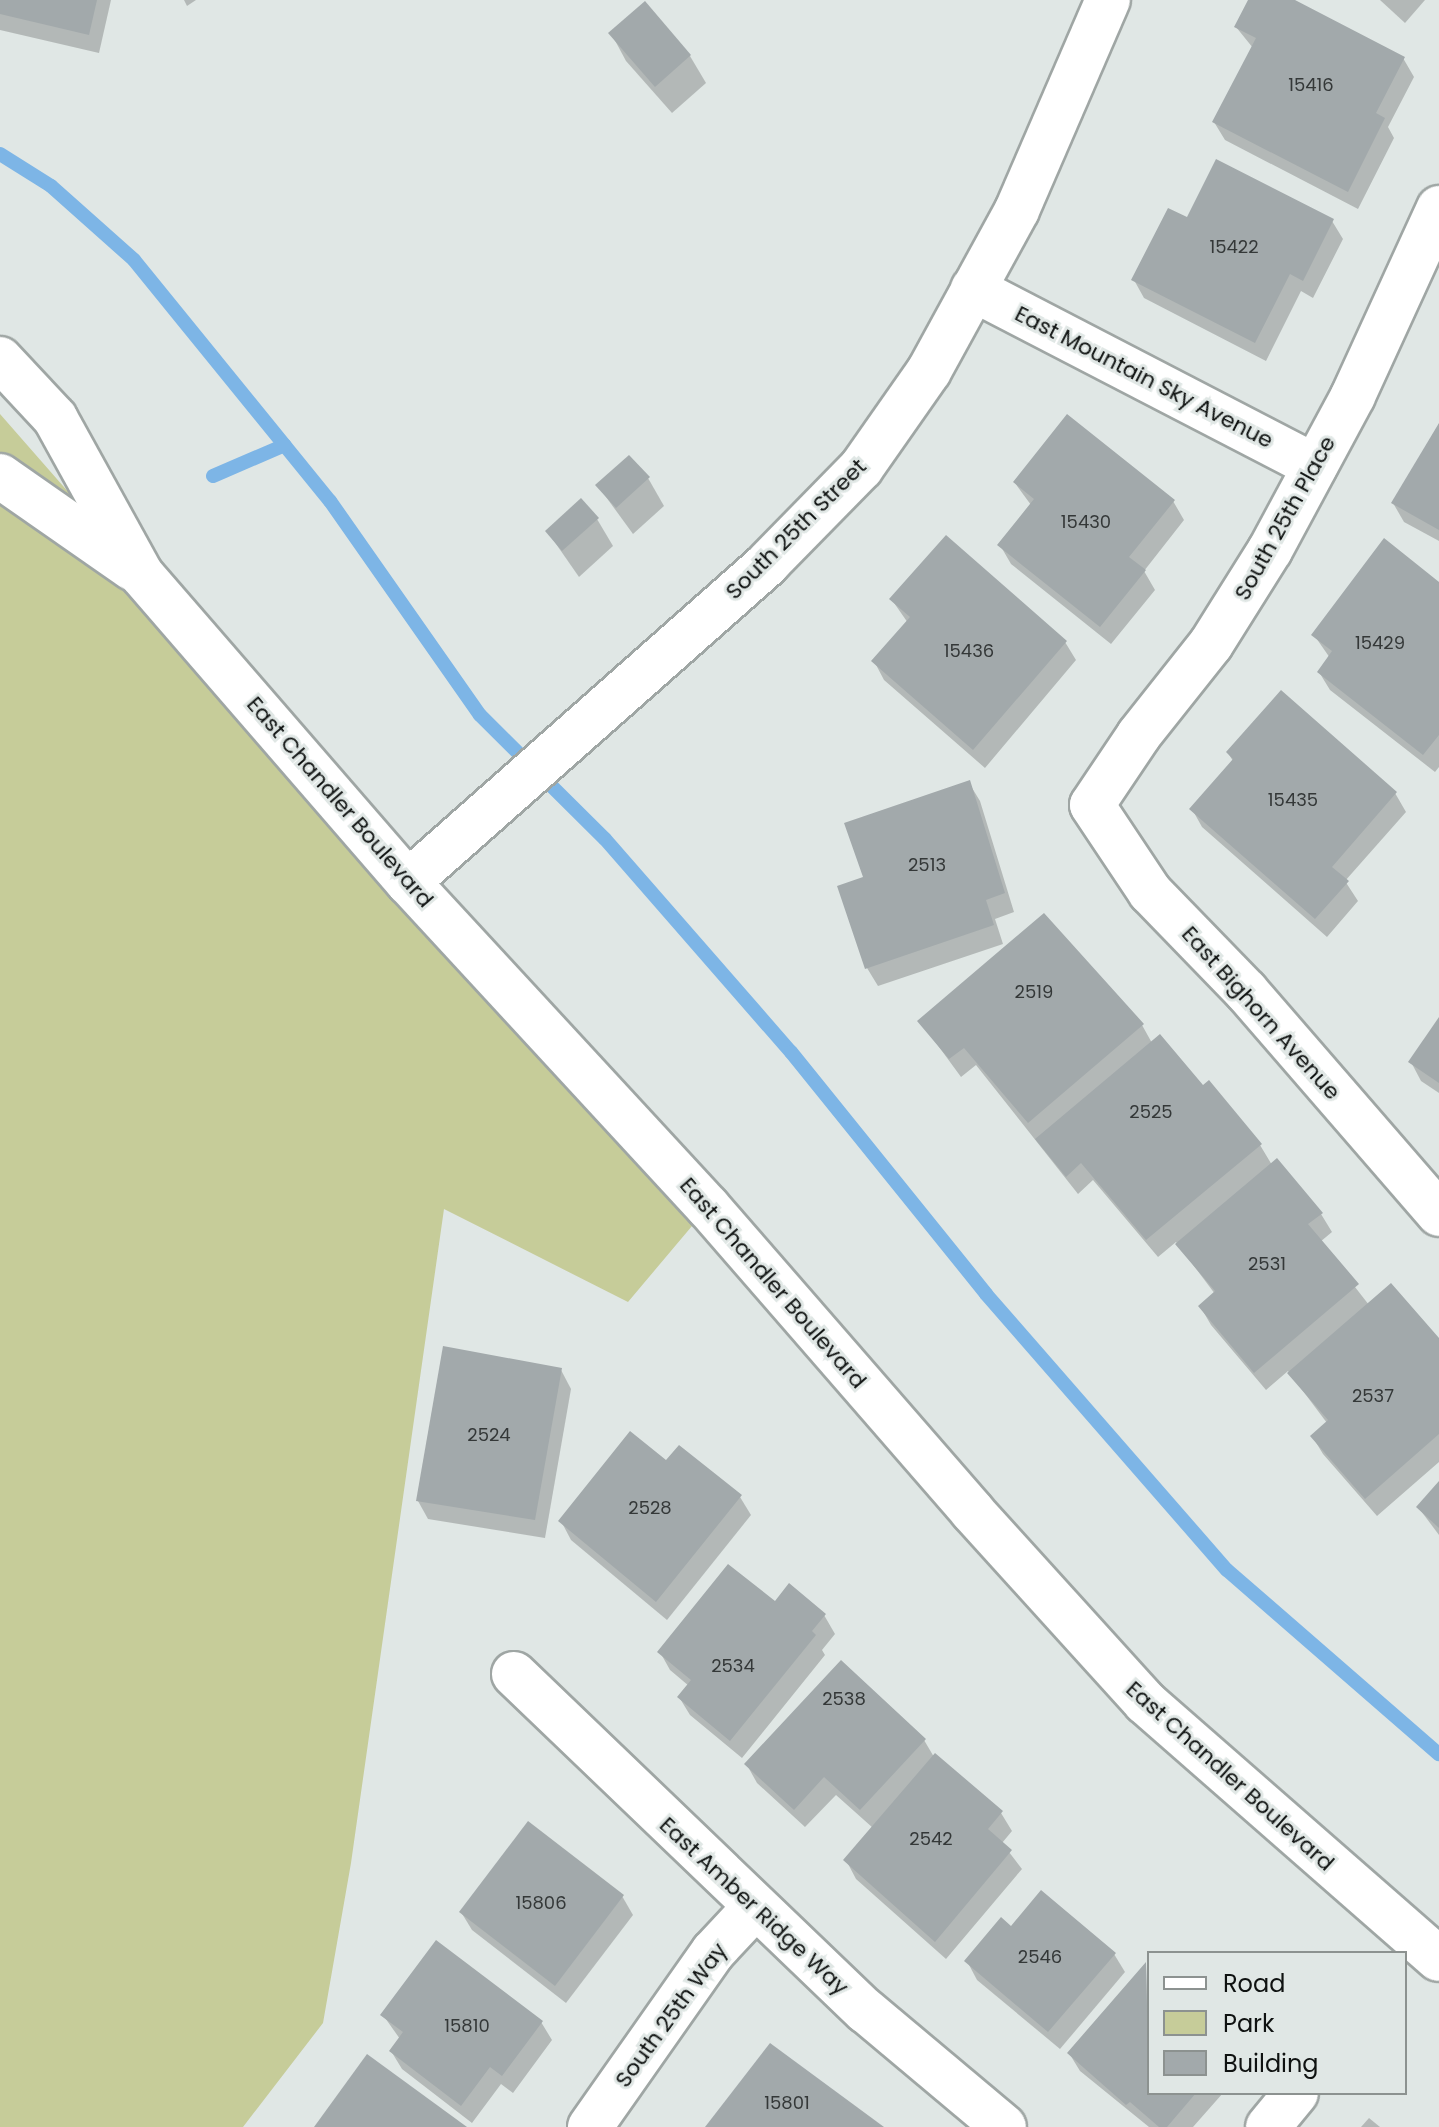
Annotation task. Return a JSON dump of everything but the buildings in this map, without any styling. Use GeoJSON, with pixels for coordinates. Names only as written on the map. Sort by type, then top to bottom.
{"type":"FeatureCollection","features":[{"type":"Feature","properties":{"kind":"street","name":"South 25th Street"},"geometry":{"type":"LineString","coordinates":[[408,882],[768,563],[861,468],[929,371],[1017,210],[1108,0]]}},
{"type":"Feature","properties":{"kind":"street","name":"South 25th Place"},"geometry":{"type":"LineString","coordinates":[[1092,805],[1139,735],[1211,644],[1315,466],[1439,208]]}},
{"type":"Feature","properties":{"kind":"street","name":"East Mountain Sky Avenue"},"geometry":{"type":"LineString","coordinates":[[973,289],[1315,466]]}},
{"type":"Feature","properties":{"kind":"street","name":"East Chandler Boulevard"},"geometry":{"type":"LineString","coordinates":[[0,359],[55,418],[141,574],[408,882],[708,1207],[1145,1702],[1420,1954]]}},
{"type":"Feature","properties":{"kind":"street","name":"East Chandler Boulevard"},"geometry":{"type":"LineString","coordinates":[[0,476],[141,574]]}},
{"type":"Feature","properties":{"kind":"street","name":"East Bighorn Avenue"},"geometry":{"type":"LineString","coordinates":[[1092,805],[1150,892],[1246,991],[1439,1214]]}},
{"type":"Feature","properties":{"kind":"street","name":"East Amber Ridge Way"},"geometry":{"type":"LineString","coordinates":[[514,1674],[866,2011],[1004,2127]]}},
{"type":"Feature","properties":{"kind":"street","name":"South 25th Way"},"geometry":{"type":"LineString","coordinates":[[590,2127],[713,1952],[755,1907]]}},
{"type":"Feature","properties":{"kind":"street"},"geometry":{"type":"LineString","coordinates":[[1268,2127],[1294,2095]]}},
{"type":"Feature","properties":{"kind":"green space"},"geometry":{"type":"Polygon","coordinates":[[[0,414],[409,881],[708,1207],[628,1302],[444,1209],[351,1863],[323,2023],[243,2127],[0,2127],[0,414]]]}},
{"type":"Feature","properties":{"kind":"waterway"},"geometry":{"type":"LineString","coordinates":[[0,154],[51,186],[134,260],[330,501],[480,715],[605,839],[791,1052],[986,1294],[1227,1570],[1439,1754]]}},
{"type":"Feature","properties":{"kind":"waterway"},"geometry":{"type":"LineString","coordinates":[[213,476],[285,445]]}}]}
